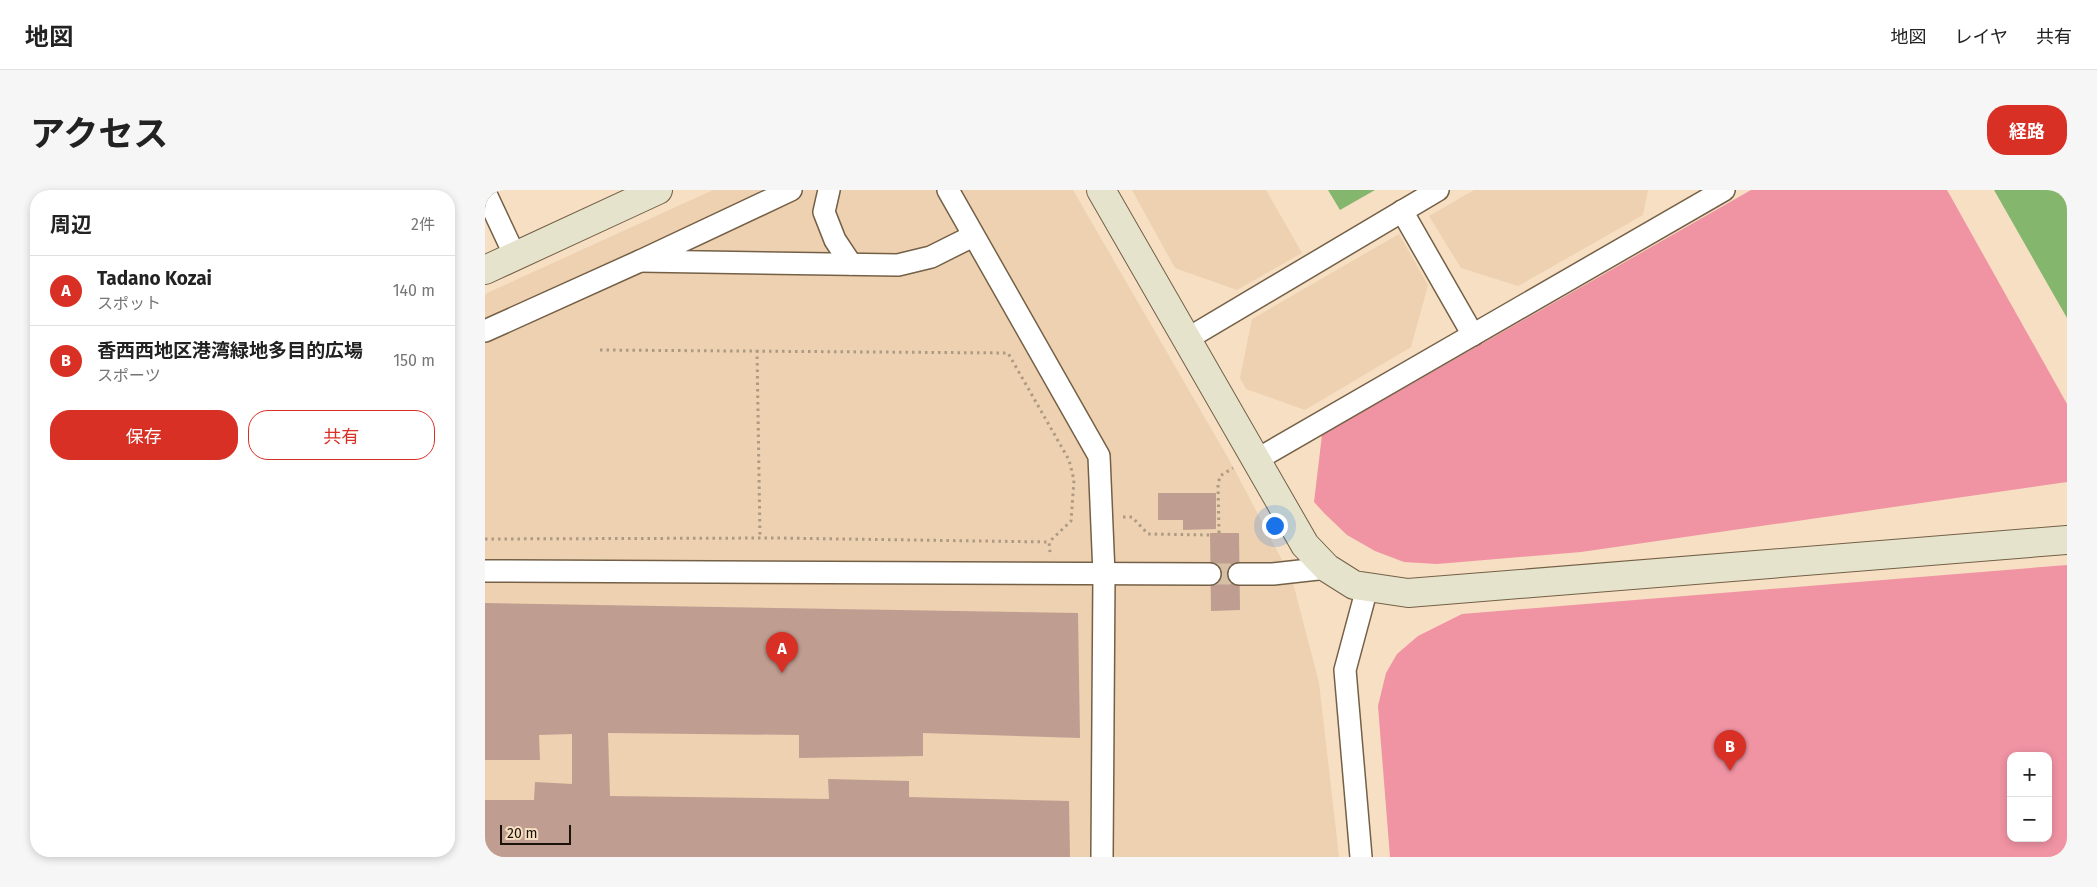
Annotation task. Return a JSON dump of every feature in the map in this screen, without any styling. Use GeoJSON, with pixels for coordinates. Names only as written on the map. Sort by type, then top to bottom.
{"type":"FeatureCollection","features":[{"type":"Feature","properties":{"kind":"street"},"geometry":{"type":"LineString","coordinates":[[485,270],[658,190]]}},
{"type":"Feature","properties":{"kind":"street"},"geometry":{"type":"LineString","coordinates":[[485,331],[791,190]]}},
{"type":"Feature","properties":{"kind":"street"},"geometry":{"type":"LineString","coordinates":[[829,190],[824,212],[835,240],[851,264]]}},
{"type":"Feature","properties":{"kind":"street"},"geometry":{"type":"LineString","coordinates":[[948,190],[1099,456],[1104,574],[1101,857]]}},
{"type":"Feature","properties":{"kind":"street"},"geometry":{"type":"LineString","coordinates":[[1101,190],[1187,339],[1247,463],[1305,545],[1327,568],[1354,585],[1408,593],[2067,540]]}},
{"type":"Feature","properties":{"kind":"street"},"geometry":{"type":"LineString","coordinates":[[1187,339],[1438,190]]}},
{"type":"Feature","properties":{"kind":"street"},"geometry":{"type":"LineString","coordinates":[[1247,463],[1473,335],[1696,197],[1724,190]]}},
{"type":"Feature","properties":{"kind":"street"},"geometry":{"type":"LineString","coordinates":[[485,192],[515,256]]}},
{"type":"Feature","properties":{"kind":"street"},"geometry":{"type":"LineString","coordinates":[[1402,211],[1473,335]]}},
{"type":"Feature","properties":{"kind":"street"},"geometry":{"type":"LineString","coordinates":[[640,261],[898,265],[931,257],[973,236]]}},
{"type":"Feature","properties":{"kind":"street"},"geometry":{"type":"LineString","coordinates":[[1239,574],[1273,574],[1327,568]]}},
{"type":"Feature","properties":{"kind":"street"},"geometry":{"type":"LineString","coordinates":[[485,571],[1210,574]]}},
{"type":"Feature","properties":{"kind":"street"},"geometry":{"type":"LineString","coordinates":[[1361,857],[1345,670],[1367,588]]}},
{"type":"Feature","properties":{"kind":"path"},"geometry":{"type":"LineString","coordinates":[[485,539],[760,538],[1049,542],[1071,521],[1074,480],[1069,460],[1007,353],[600,350]]}},
{"type":"Feature","properties":{"kind":"path"},"geometry":{"type":"LineString","coordinates":[[757,350],[760,538]]}},
{"type":"Feature","properties":{"kind":"path"},"geometry":{"type":"LineString","coordinates":[[1219,533],[1218,485],[1220,476],[1247,463]]}},
{"type":"Feature","properties":{"kind":"path"},"geometry":{"type":"LineString","coordinates":[[1072,516],[1132,517],[1148,534],[1210,535]]}},
{"type":"Feature","properties":{"kind":"path"},"geometry":{"type":"LineString","coordinates":[[1049,542],[1050,574]]}},
{"type":"Feature","properties":{"kind":"shaded area"},"geometry":{"type":"Polygon","coordinates":[[[713,190],[1073,190],[1231,463],[1292,579],[1319,683],[1339,857],[485,857],[485,294],[713,190]]]}},
{"type":"Feature","properties":{"kind":"shaded area"},"geometry":{"type":"Polygon","coordinates":[[[1132,190],[1266,190],[1302,253],[1237,290],[1175,268],[1132,190]]]}},
{"type":"Feature","properties":{"kind":"shaded area"},"geometry":{"type":"Polygon","coordinates":[[[1328,190],[1375,190],[1340,210],[1328,190]]]}},
{"type":"Feature","properties":{"kind":"shaded area"},"geometry":{"type":"Polygon","coordinates":[[[1474,190],[1648,190],[1643,215],[1518,286],[1461,268],[1429,216],[1474,190]]]}},
{"type":"Feature","properties":{"kind":"shaded area"},"geometry":{"type":"Polygon","coordinates":[[[1751,190],[1947,190],[2067,404],[2067,482],[1581,552],[1437,564],[1404,562],[1375,551],[1347,535],[1314,502],[1322,435],[1751,190]]]}},
{"type":"Feature","properties":{"kind":"shaded area"},"geometry":{"type":"Polygon","coordinates":[[[1994,190],[2067,190],[2067,318],[1994,190]]]}},
{"type":"Feature","properties":{"kind":"shaded area"},"geometry":{"type":"Polygon","coordinates":[[[1399,234],[1428,285],[1411,347],[1305,410],[1246,389],[1240,378],[1252,319],[1399,234]]]}},
{"type":"Feature","properties":{"kind":"shaded area"},"geometry":{"type":"Polygon","coordinates":[[[2067,565],[2067,857],[1390,857],[1378,706],[1386,673],[1397,654],[1418,636],[1462,614],[2067,565]]]}},
{"type":"Feature","properties":{"kind":"building"},"geometry":{"type":"Polygon","coordinates":[[[1158,493],[1216,493],[1216,529],[1183,530],[1183,520],[1158,520],[1158,493]]]}},
{"type":"Feature","properties":{"kind":"building"},"geometry":{"type":"Polygon","coordinates":[[[1210,533],[1239,533],[1240,610],[1211,611],[1210,533]]]}},
{"type":"Feature","properties":{"kind":"building"},"geometry":{"type":"Polygon","coordinates":[[[485,603],[1078,613],[1080,738],[923,733],[923,756],[799,758],[799,735],[608,733],[610,796],[829,799],[828,779],[909,781],[909,797],[1069,801],[1070,857],[485,857],[485,800],[534,800],[535,782],[572,784],[572,734],[539,735],[540,760],[485,760],[485,603]]]}},
{"type":"Feature","properties":{"kind":"tunnel"},"geometry":{"type":"LineString","coordinates":[[1210,574],[1239,574]]}},
{"type":"Feature","properties":{"kind":"place","name":"Tadano Kozai"},"geometry":{"type":"Point","coordinates":[782,673]}},
{"type":"Feature","properties":{"kind":"place","name":"香西西地区港湾緑地多目的広場"},"geometry":{"type":"Point","coordinates":[1730,771]}}]}
